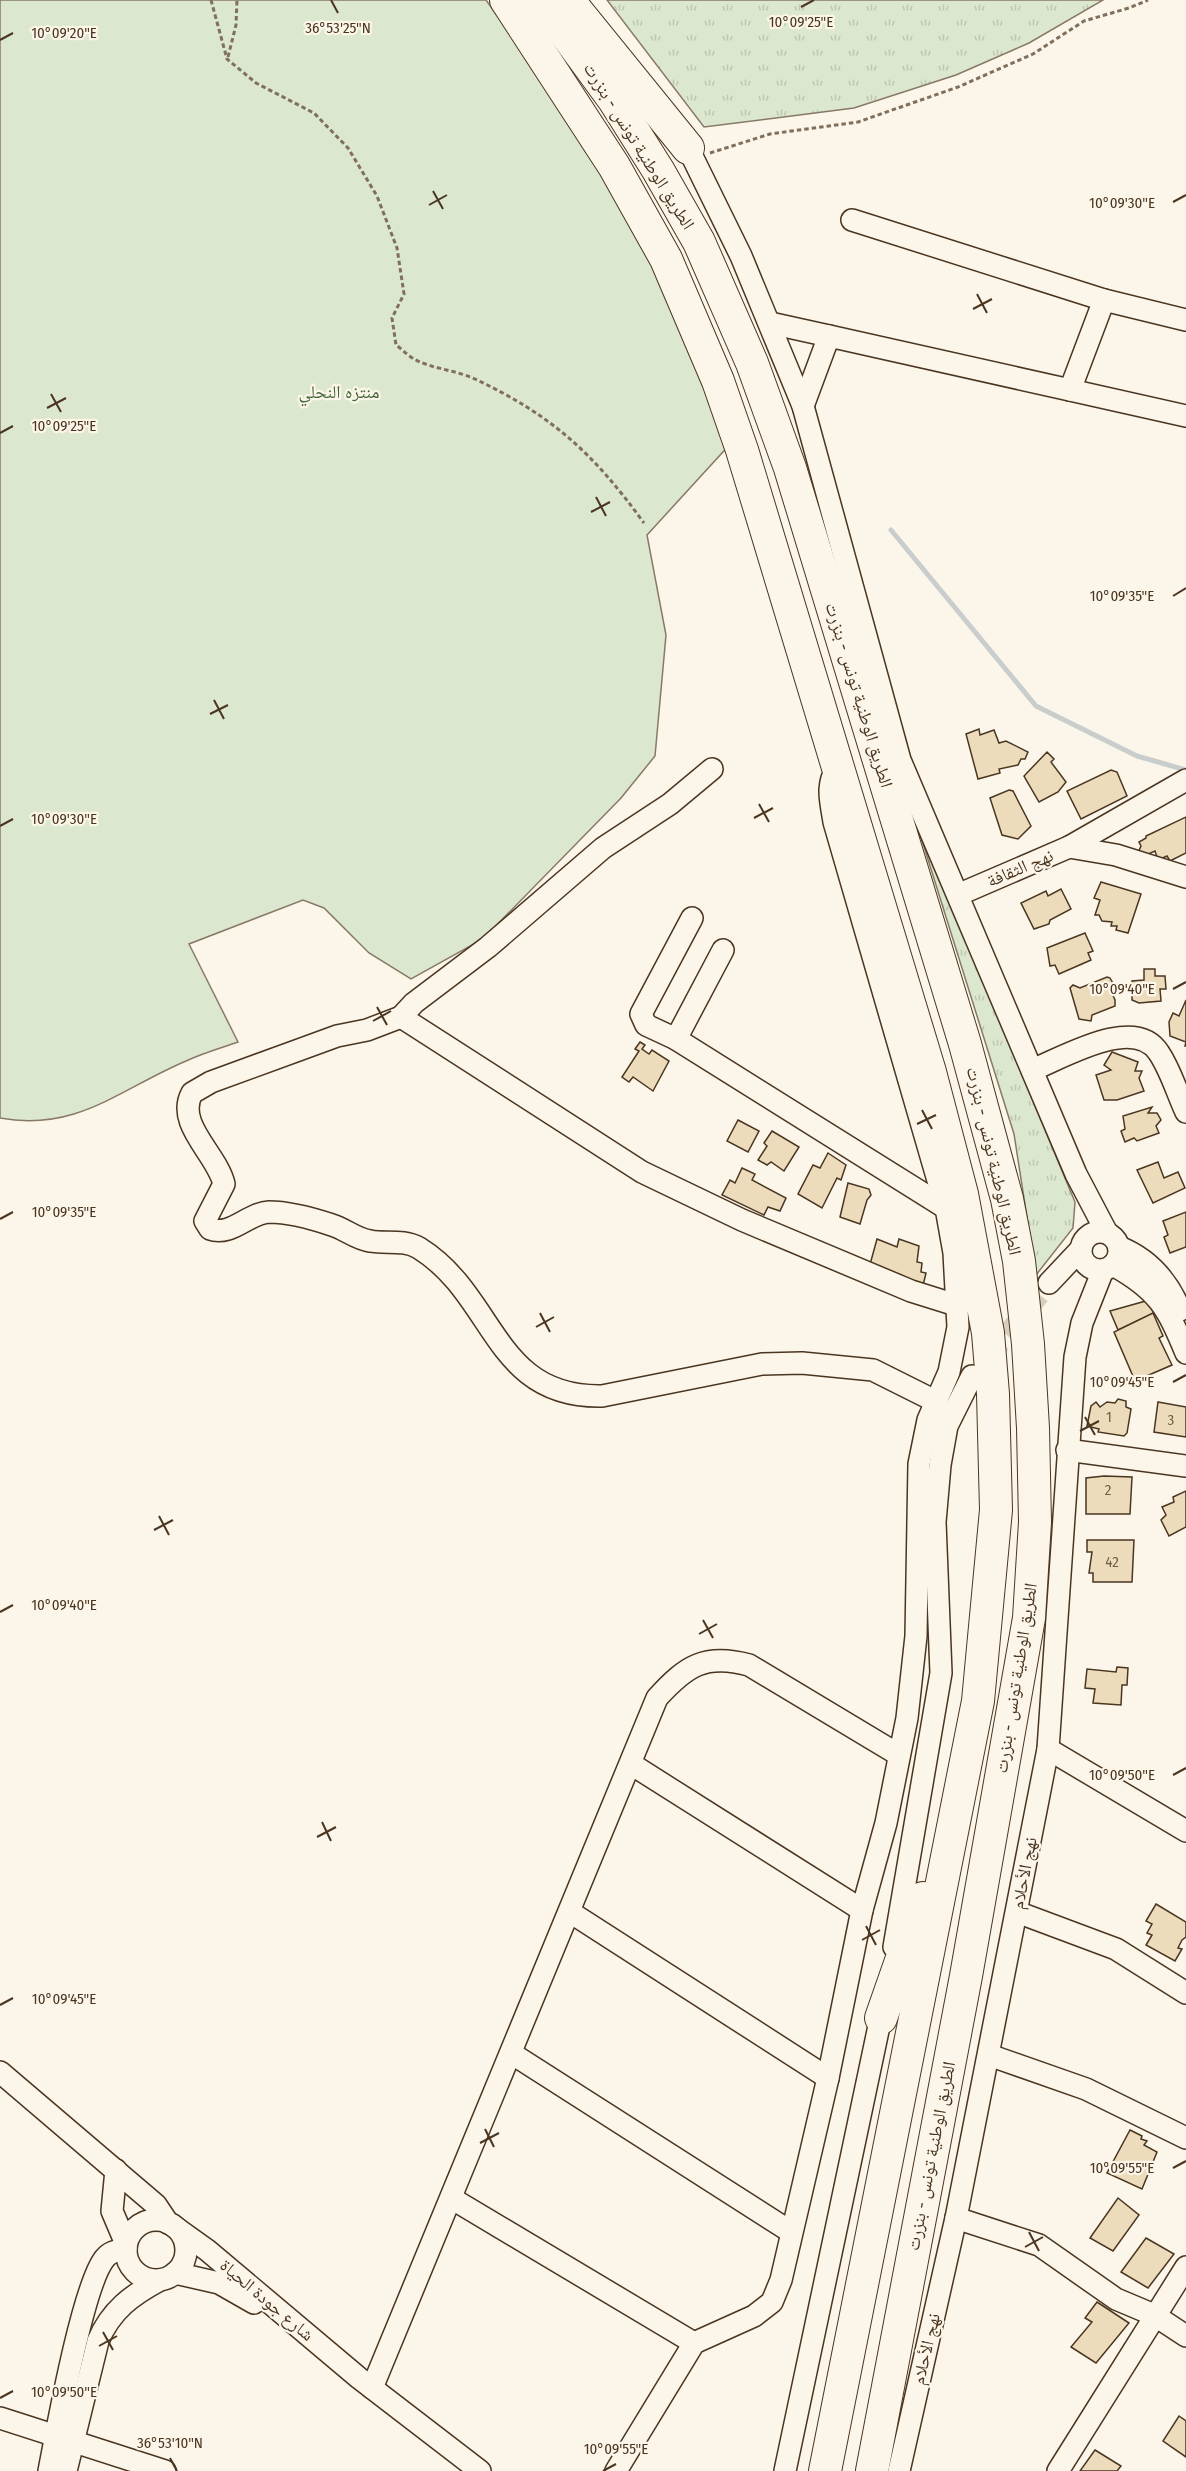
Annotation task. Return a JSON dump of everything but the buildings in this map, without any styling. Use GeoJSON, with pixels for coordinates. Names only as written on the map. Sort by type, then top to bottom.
{"type":"FeatureCollection","features":[{"type":"Feature","properties":{"kind":"highway","name":"الطريق الوطنية تونس - بنزرت"},"geometry":{"type":"LineString","coordinates":[[506,0],[614,166],[666,259],[718,381],[739,441],[839,766],[930,1072],[962,1194],[988,1333],[993,1394],[996,1510],[988,1619],[978,1701],[825,2471]]}},
{"type":"Feature","properties":{"kind":"highway","name":"الطريق الوطنية تونس - بنزرت"},"geometry":{"type":"LineString","coordinates":[[541,0],[614,100],[658,170],[699,242],[752,363],[790,468],[969,1055],[1007,1199],[1018,1261],[1028,1344],[1033,1428],[1035,1522],[1029,1618],[966,1976],[915,2236],[883,2464]]}},
{"type":"Feature","properties":{"kind":"highway"},"geometry":{"type":"LineString","coordinates":[[568,0],[691,153]]}},
{"type":"Feature","properties":{"kind":"highway"},"geometry":{"type":"LineString","coordinates":[[881,2018],[924,1896],[988,1619]]}},
{"type":"Feature","properties":{"kind":"street"},"geometry":{"type":"LineString","coordinates":[[691,153],[770,323],[803,406],[900,760],[960,894],[1110,1254]]}},
{"type":"Feature","properties":{"kind":"street"},"geometry":{"type":"LineString","coordinates":[[852,220],[1104,300],[1186,320]]}},
{"type":"Feature","properties":{"kind":"street"},"geometry":{"type":"LineString","coordinates":[[1070,390],[1104,300]]}},
{"type":"Feature","properties":{"kind":"street"},"geometry":{"type":"LineString","coordinates":[[770,323],[1186,416]]}},
{"type":"Feature","properties":{"kind":"street"},"geometry":{"type":"LineString","coordinates":[[803,406],[829,336]]}},
{"type":"Feature","properties":{"kind":"street"},"geometry":{"type":"LineString","coordinates":[[616,2471],[694,2343],[754,2316],[772,2302],[782,2280],[791,2232],[828,2078],[862,1910],[886,1823],[907,1718],[916,1636],[919,1464],[923,1439],[956,1347],[958,1306],[946,1208],[834,822],[829,790],[831,776],[839,766]]}},
{"type":"Feature","properties":{"kind":"street"},"geometry":{"type":"LineString","coordinates":[[712,769],[670,804],[603,848],[488,947],[414,1003],[401,1017],[367,1030],[337,1036],[211,1082],[192,1094],[186,1110],[190,1123],[215,1163],[224,1184],[205,1221],[210,1229],[222,1232],[259,1214],[271,1212],[332,1225],[367,1241],[405,1243],[419,1248],[460,1288],[517,1365],[536,1381],[563,1393],[580,1397],[602,1396],[762,1364],[802,1364],[873,1370],[937,1402]]}},
{"type":"Feature","properties":{"kind":"street"},"geometry":{"type":"LineString","coordinates":[[1069,847],[1186,780]]}},
{"type":"Feature","properties":{"kind":"street","name":"نهج الثقافة"},"geometry":{"type":"LineString","coordinates":[[960,894],[1069,847],[1116,855],[1186,877]]}},
{"type":"Feature","properties":{"kind":"street"},"geometry":{"type":"LineString","coordinates":[[692,918],[641,1014],[650,1028],[676,1039],[946,1208]]}},
{"type":"Feature","properties":{"kind":"street"},"geometry":{"type":"LineString","coordinates":[[676,1039],[723,950]]}},
{"type":"Feature","properties":{"kind":"street"},"geometry":{"type":"LineString","coordinates":[[401,1017],[642,1172],[753,1225],[911,1292],[958,1306]]}},
{"type":"Feature","properties":{"kind":"street"},"geometry":{"type":"LineString","coordinates":[[1032,1070],[1105,1041],[1132,1036],[1147,1042],[1159,1052],[1186,1112]]}},
{"type":"Feature","properties":{"kind":"street"},"geometry":{"type":"LineString","coordinates":[[1076,1174],[1087,1265],[1110,1254]]}},
{"type":"Feature","properties":{"kind":"street"},"geometry":{"type":"LineString","coordinates":[[1049,1283],[1092,1233],[1110,1254],[1159,1298],[1183,1329],[1186,1353]]}},
{"type":"Feature","properties":{"kind":"street","name":"نهج الأحلام"},"geometry":{"type":"LineString","coordinates":[[883,2464],[956,2218],[1048,1749],[1077,1346],[1082,1323],[1110,1254]]}},
{"type":"Feature","properties":{"kind":"street"},"geometry":{"type":"LineString","coordinates":[[785,2471],[881,2018],[941,1672],[935,1522],[940,1465],[947,1426],[972,1376]]}},
{"type":"Feature","properties":{"kind":"street"},"geometry":{"type":"LineString","coordinates":[[1068,1450],[1186,1466]]}},
{"type":"Feature","properties":{"kind":"street"},"geometry":{"type":"LineString","coordinates":[[365,2383],[451,2198],[632,1764],[657,1698],[677,1677],[702,1663],[726,1659],[749,1665],[899,1755]]}},
{"type":"Feature","properties":{"kind":"street"},"geometry":{"type":"LineString","coordinates":[[1048,1749],[1186,1831]]}},
{"type":"Feature","properties":{"kind":"street"},"geometry":{"type":"LineString","coordinates":[[632,1764],[862,1910]]}},
{"type":"Feature","properties":{"kind":"street"},"geometry":{"type":"LineString","coordinates":[[570,1912],[828,2078]]}},
{"type":"Feature","properties":{"kind":"street"},"geometry":{"type":"LineString","coordinates":[[1017,1912],[1116,1949],[1186,1993]]}},
{"type":"Feature","properties":{"kind":"street"},"geometry":{"type":"LineString","coordinates":[[511,2053],[791,2232]]}},
{"type":"Feature","properties":{"kind":"street"},"geometry":{"type":"LineString","coordinates":[[989,2055],[1086,2089],[1186,2138]]}},
{"type":"Feature","properties":{"kind":"street","name":"شارع جودة الحياة"},"geometry":{"type":"LineString","coordinates":[[0,2072],[156,2205],[170,2224],[207,2250],[365,2383],[480,2471]]}},
{"type":"Feature","properties":{"kind":"street"},"geometry":{"type":"LineString","coordinates":[[116,2170],[112,2211],[132,2269],[150,2279],[168,2276]]}},
{"type":"Feature","properties":{"kind":"street"},"geometry":{"type":"LineString","coordinates":[[451,2198],[694,2343]]}},
{"type":"Feature","properties":{"kind":"street"},"geometry":{"type":"LineString","coordinates":[[956,2218],[1039,2245],[1116,2299],[1154,2315],[1186,2336]]}},
{"type":"Feature","properties":{"kind":"street"},"geometry":{"type":"LineString","coordinates":[[49,2471],[65,2438],[105,2325],[128,2299],[168,2276],[185,2258],[185,2248],[179,2231],[170,2224],[157,2220],[137,2226],[126,2247],[113,2251],[101,2264],[90,2295],[65,2438],[66,2471]]}},
{"type":"Feature","properties":{"kind":"street"},"geometry":{"type":"LineString","coordinates":[[1058,2471],[1186,2267]]}},
{"type":"Feature","properties":{"kind":"street","name":"شارع جودة الحياة"},"geometry":{"type":"LineString","coordinates":[[168,2276],[219,2283],[237,2291],[311,2347],[365,2383]]}},
{"type":"Feature","properties":{"kind":"street"},"geometry":{"type":"LineString","coordinates":[[0,2418],[165,2471]]}},
{"type":"Feature","properties":{"kind":"path"},"geometry":{"type":"LineString","coordinates":[[212,0],[227,59],[256,82],[314,113],[348,148],[377,196],[398,248],[404,294],[392,318],[396,345],[414,359],[472,378],[534,410],[584,450],[614,482],[644,523]]}},
{"type":"Feature","properties":{"kind":"path"},"geometry":{"type":"LineString","coordinates":[[227,59],[236,25],[237,0]]}},
{"type":"Feature","properties":{"kind":"path"},"geometry":{"type":"LineString","coordinates":[[691,153],[770,134],[858,122],[958,87],[1033,54],[1084,21],[1148,0]]}},
{"type":"Feature","properties":{"kind":"green space","name":"منتزه النحلي"},"geometry":{"type":"Polygon","coordinates":[[[0,0],[486,0],[580,131],[658,262],[732,442],[647,535],[666,635],[655,756],[621,798],[483,939],[411,979],[369,953],[324,908],[303,900],[189,944],[238,1042],[192,1058],[75,1114],[27,1121],[0,1118],[0,0]]]}},
{"type":"Feature","properties":{"kind":"green space"},"geometry":{"type":"Polygon","coordinates":[[[607,0],[1103,0],[1029,43],[956,75],[854,108],[704,127],[607,0]]]}},
{"type":"Feature","properties":{"kind":"green space"},"geometry":{"type":"Polygon","coordinates":[[[915,818],[1075,1202],[1073,1228],[1036,1275],[1014,1134],[915,818]]]}},
{"type":"Feature","properties":{"kind":"waterway"},"geometry":{"type":"LineString","coordinates":[[891,530],[1036,706],[1137,756],[1186,770]]}},
{"type":"Feature","properties":{"kind":"tunnel"},"geometry":{"type":"LineString","coordinates":[[987,1359],[1049,1283]]}}]}
